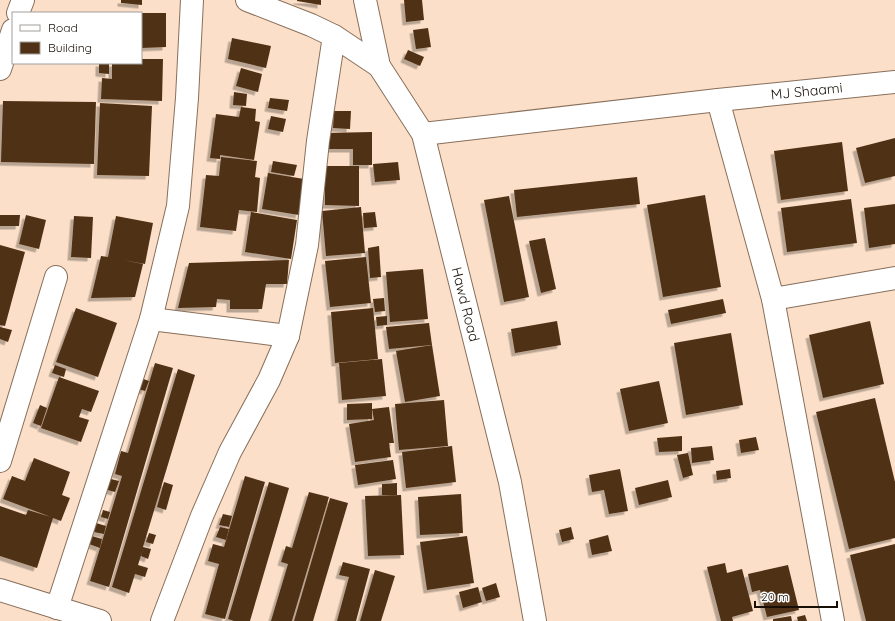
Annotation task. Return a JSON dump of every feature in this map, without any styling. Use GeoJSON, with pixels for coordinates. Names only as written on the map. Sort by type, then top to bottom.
{"type":"FeatureCollection","features":[{"type":"Feature","properties":{"kind":"street"},"geometry":{"type":"LineString","coordinates":[[18,12],[23,0]]}},
{"type":"Feature","properties":{"kind":"street"},"geometry":{"type":"LineString","coordinates":[[57,608],[151,319],[178,206],[187,98],[192,0]]}},
{"type":"Feature","properties":{"kind":"street"},"geometry":{"type":"LineString","coordinates":[[247,0],[311,24],[334,36],[379,66]]}},
{"type":"Feature","properties":{"kind":"street","name":"Hawd Road"},"geometry":{"type":"LineString","coordinates":[[365,0],[379,66],[423,134],[510,482],[535,621]]}},
{"type":"Feature","properties":{"kind":"street"},"geometry":{"type":"LineString","coordinates":[[0,69],[12,33]]}},
{"type":"Feature","properties":{"kind":"street"},"geometry":{"type":"LineString","coordinates":[[162,621],[202,516],[227,459],[269,380],[288,336],[307,245],[318,141],[334,36]]}},
{"type":"Feature","properties":{"kind":"street","name":"MJ Shaami"},"geometry":{"type":"LineString","coordinates":[[423,134],[718,100],[895,82]]}},
{"type":"Feature","properties":{"kind":"street"},"geometry":{"type":"LineString","coordinates":[[718,100],[773,299],[833,621]]}},
{"type":"Feature","properties":{"kind":"street"},"geometry":{"type":"LineString","coordinates":[[0,461],[56,277]]}},
{"type":"Feature","properties":{"kind":"street"},"geometry":{"type":"LineString","coordinates":[[773,299],[895,278]]}},
{"type":"Feature","properties":{"kind":"street"},"geometry":{"type":"LineString","coordinates":[[151,319],[288,336]]}},
{"type":"Feature","properties":{"kind":"street"},"geometry":{"type":"LineString","coordinates":[[0,590],[100,621]]}},
{"type":"Feature","properties":{"kind":"building"},"geometry":{"type":"Polygon","coordinates":[[[121,0],[142,0],[142,5],[121,3],[121,0]]]}},
{"type":"Feature","properties":{"kind":"building"},"geometry":{"type":"Polygon","coordinates":[[[321,0],[321,5],[297,1],[321,0]]]}},
{"type":"Feature","properties":{"kind":"building"},"geometry":{"type":"Polygon","coordinates":[[[404,0],[422,0],[424,20],[406,22],[404,0]]]}},
{"type":"Feature","properties":{"kind":"building"},"geometry":{"type":"Polygon","coordinates":[[[142,13],[166,13],[166,47],[142,48],[142,13]]]}},
{"type":"Feature","properties":{"kind":"building"},"geometry":{"type":"Polygon","coordinates":[[[428,28],[431,47],[416,49],[413,30],[428,28]]]}},
{"type":"Feature","properties":{"kind":"building"},"geometry":{"type":"Polygon","coordinates":[[[232,38],[271,46],[266,68],[228,59],[232,38]]]}},
{"type":"Feature","properties":{"kind":"building"},"geometry":{"type":"Polygon","coordinates":[[[408,50],[424,57],[420,66],[404,59],[408,50]]]}},
{"type":"Feature","properties":{"kind":"building"},"geometry":{"type":"Polygon","coordinates":[[[142,59],[163,59],[162,101],[101,99],[102,78],[112,79],[112,64],[142,64],[142,59]]]}},
{"type":"Feature","properties":{"kind":"building"},"geometry":{"type":"Polygon","coordinates":[[[99,64],[109,64],[109,74],[99,73],[99,64]]]}},
{"type":"Feature","properties":{"kind":"building"},"geometry":{"type":"Polygon","coordinates":[[[241,68],[262,74],[258,92],[236,86],[241,68]]]}},
{"type":"Feature","properties":{"kind":"building"},"geometry":{"type":"Polygon","coordinates":[[[234,92],[247,94],[246,106],[233,105],[234,92]]]}},
{"type":"Feature","properties":{"kind":"building"},"geometry":{"type":"Polygon","coordinates":[[[270,98],[289,100],[287,111],[268,108],[270,98]]]}},
{"type":"Feature","properties":{"kind":"building"},"geometry":{"type":"Polygon","coordinates":[[[3,101],[96,102],[94,164],[1,162],[3,101]]]}},
{"type":"Feature","properties":{"kind":"building"},"geometry":{"type":"Polygon","coordinates":[[[100,103],[152,106],[149,176],[97,175],[100,103]]]}},
{"type":"Feature","properties":{"kind":"building"},"geometry":{"type":"Polygon","coordinates":[[[241,107],[256,109],[255,121],[260,122],[254,160],[220,155],[220,159],[210,158],[216,114],[239,117],[241,107]]]}},
{"type":"Feature","properties":{"kind":"building"},"geometry":{"type":"Polygon","coordinates":[[[334,111],[351,111],[350,129],[333,128],[334,111]]]}},
{"type":"Feature","properties":{"kind":"building"},"geometry":{"type":"Polygon","coordinates":[[[271,116],[286,119],[283,132],[268,129],[271,116]]]}},
{"type":"Feature","properties":{"kind":"building"},"geometry":{"type":"Polygon","coordinates":[[[372,132],[372,165],[353,165],[353,149],[327,149],[326,133],[372,132]]]}},
{"type":"Feature","properties":{"kind":"building"},"geometry":{"type":"Polygon","coordinates":[[[895,138],[895,176],[865,183],[856,148],[895,138]]]}},
{"type":"Feature","properties":{"kind":"building"},"geometry":{"type":"Polygon","coordinates":[[[842,142],[848,191],[781,200],[774,151],[842,142]]]}},
{"type":"Feature","properties":{"kind":"building"},"geometry":{"type":"Polygon","coordinates":[[[221,157],[257,161],[255,177],[260,178],[257,212],[239,210],[236,231],[200,227],[206,175],[219,176],[221,157]]]}},
{"type":"Feature","properties":{"kind":"building"},"geometry":{"type":"Polygon","coordinates":[[[273,161],[297,165],[294,176],[271,172],[273,161]]]}},
{"type":"Feature","properties":{"kind":"building"},"geometry":{"type":"Polygon","coordinates":[[[398,162],[400,180],[375,182],[373,164],[398,162]]]}},
{"type":"Feature","properties":{"kind":"building"},"geometry":{"type":"Polygon","coordinates":[[[325,166],[359,166],[359,206],[325,205],[325,166]]]}},
{"type":"Feature","properties":{"kind":"building"},"geometry":{"type":"Polygon","coordinates":[[[268,173],[304,179],[299,215],[262,209],[268,173]]]}},
{"type":"Feature","properties":{"kind":"building"},"geometry":{"type":"Polygon","coordinates":[[[637,177],[640,204],[517,217],[514,190],[637,177]]]}},
{"type":"Feature","properties":{"kind":"building"},"geometry":{"type":"Polygon","coordinates":[[[705,195],[721,287],[663,297],[647,205],[705,195]]]}},
{"type":"Feature","properties":{"kind":"building"},"geometry":{"type":"Polygon","coordinates":[[[509,196],[529,297],[504,302],[484,200],[509,196]]]}},
{"type":"Feature","properties":{"kind":"building"},"geometry":{"type":"Polygon","coordinates":[[[851,199],[857,243],[787,252],[781,208],[851,199]]]}},
{"type":"Feature","properties":{"kind":"building"},"geometry":{"type":"Polygon","coordinates":[[[895,204],[895,244],[869,248],[864,208],[895,204]]]}},
{"type":"Feature","properties":{"kind":"building"},"geometry":{"type":"Polygon","coordinates":[[[361,207],[365,253],[326,256],[322,211],[361,207]]]}},
{"type":"Feature","properties":{"kind":"building"},"geometry":{"type":"Polygon","coordinates":[[[251,212],[297,220],[291,259],[245,252],[251,212]]]}},
{"type":"Feature","properties":{"kind":"building"},"geometry":{"type":"Polygon","coordinates":[[[375,212],[377,227],[364,228],[363,213],[375,212]]]}},
{"type":"Feature","properties":{"kind":"building"},"geometry":{"type":"Polygon","coordinates":[[[0,215],[20,215],[19,226],[0,226],[0,215]]]}},
{"type":"Feature","properties":{"kind":"building"},"geometry":{"type":"Polygon","coordinates":[[[26,215],[46,220],[39,249],[19,244],[26,215]]]}},
{"type":"Feature","properties":{"kind":"building"},"geometry":{"type":"Polygon","coordinates":[[[74,216],[93,217],[91,258],[71,257],[74,216]]]}},
{"type":"Feature","properties":{"kind":"building"},"geometry":{"type":"Polygon","coordinates":[[[116,216],[153,223],[145,264],[123,260],[143,264],[135,297],[91,298],[101,256],[108,257],[116,216]]]}},
{"type":"Feature","properties":{"kind":"building"},"geometry":{"type":"Polygon","coordinates":[[[545,238],[556,289],[541,293],[529,241],[545,238]]]}},
{"type":"Feature","properties":{"kind":"building"},"geometry":{"type":"Polygon","coordinates":[[[0,245],[25,252],[5,326],[0,325],[0,245]]]}},
{"type":"Feature","properties":{"kind":"building"},"geometry":{"type":"Polygon","coordinates":[[[379,246],[381,277],[370,278],[368,248],[379,246]]]}},
{"type":"Feature","properties":{"kind":"building"},"geometry":{"type":"Polygon","coordinates":[[[366,257],[371,303],[330,307],[325,261],[366,257]]]}},
{"type":"Feature","properties":{"kind":"building"},"geometry":{"type":"Polygon","coordinates":[[[289,260],[287,284],[266,284],[262,309],[230,309],[230,300],[217,299],[216,307],[178,308],[189,263],[289,260]]]}},
{"type":"Feature","properties":{"kind":"building"},"geometry":{"type":"Polygon","coordinates":[[[423,269],[428,319],[390,322],[386,272],[423,269]]]}},
{"type":"Feature","properties":{"kind":"building"},"geometry":{"type":"Polygon","coordinates":[[[384,298],[385,311],[375,312],[373,299],[384,298]]]}},
{"type":"Feature","properties":{"kind":"building"},"geometry":{"type":"Polygon","coordinates":[[[723,299],[726,313],[671,324],[668,310],[723,299]]]}},
{"type":"Feature","properties":{"kind":"building"},"geometry":{"type":"Polygon","coordinates":[[[76,308],[117,323],[98,377],[56,362],[76,308]]]}},
{"type":"Feature","properties":{"kind":"building"},"geometry":{"type":"Polygon","coordinates":[[[373,308],[378,359],[335,363],[331,312],[373,308]]]}},
{"type":"Feature","properties":{"kind":"building"},"geometry":{"type":"Polygon","coordinates":[[[387,316],[387,325],[377,326],[376,317],[387,316]]]}},
{"type":"Feature","properties":{"kind":"building"},"geometry":{"type":"Polygon","coordinates":[[[557,321],[561,345],[515,353],[511,329],[557,321]]]}},
{"type":"Feature","properties":{"kind":"building"},"geometry":{"type":"Polygon","coordinates":[[[870,321],[884,384],[823,398],[809,335],[870,321]]]}},
{"type":"Feature","properties":{"kind":"building"},"geometry":{"type":"Polygon","coordinates":[[[429,323],[432,345],[389,349],[386,327],[429,323]]]}},
{"type":"Feature","properties":{"kind":"building"},"geometry":{"type":"Polygon","coordinates":[[[0,327],[12,330],[8,342],[0,339],[0,327]]]}},
{"type":"Feature","properties":{"kind":"building"},"geometry":{"type":"Polygon","coordinates":[[[731,333],[743,405],[686,415],[674,343],[731,333]]]}},
{"type":"Feature","properties":{"kind":"building"},"geometry":{"type":"Polygon","coordinates":[[[432,345],[440,396],[405,402],[396,351],[432,345]]]}},
{"type":"Feature","properties":{"kind":"building"},"geometry":{"type":"Polygon","coordinates":[[[382,359],[386,396],[342,400],[339,363],[382,359]]]}},
{"type":"Feature","properties":{"kind":"building"},"geometry":{"type":"Polygon","coordinates":[[[155,363],[173,368],[109,587],[90,581],[122,476],[115,474],[121,451],[128,453],[155,363]]]}},
{"type":"Feature","properties":{"kind":"building"},"geometry":{"type":"Polygon","coordinates":[[[55,365],[66,369],[64,377],[52,373],[55,365]]]}},
{"type":"Feature","properties":{"kind":"building"},"geometry":{"type":"Polygon","coordinates":[[[178,369],[195,375],[143,547],[151,549],[148,559],[141,556],[143,549],[138,565],[148,568],[145,577],[135,574],[129,593],[112,587],[178,369]]]}},
{"type":"Feature","properties":{"kind":"building"},"geometry":{"type":"Polygon","coordinates":[[[59,377],[99,391],[91,412],[82,409],[79,417],[89,420],[81,442],[41,428],[59,377]]]}},
{"type":"Feature","properties":{"kind":"building"},"geometry":{"type":"Polygon","coordinates":[[[138,377],[149,381],[145,391],[135,388],[138,377]]]}},
{"type":"Feature","properties":{"kind":"building"},"geometry":{"type":"Polygon","coordinates":[[[659,381],[668,423],[629,431],[620,389],[659,381]]]}},
{"type":"Feature","properties":{"kind":"building"},"geometry":{"type":"Polygon","coordinates":[[[875,398],[895,482],[895,538],[849,549],[816,412],[875,398]]]}},
{"type":"Feature","properties":{"kind":"building"},"geometry":{"type":"Polygon","coordinates":[[[444,400],[448,446],[399,450],[395,404],[444,400]]]}},
{"type":"Feature","properties":{"kind":"building"},"geometry":{"type":"Polygon","coordinates":[[[372,403],[372,419],[347,420],[347,404],[372,403]]]}},
{"type":"Feature","properties":{"kind":"building"},"geometry":{"type":"Polygon","coordinates":[[[40,405],[47,408],[41,426],[33,423],[40,405]]]}},
{"type":"Feature","properties":{"kind":"building"},"geometry":{"type":"Polygon","coordinates":[[[389,407],[394,443],[389,443],[391,457],[355,462],[349,424],[374,420],[372,409],[389,407]]]}},
{"type":"Feature","properties":{"kind":"building"},"geometry":{"type":"Polygon","coordinates":[[[682,436],[682,451],[659,452],[657,438],[682,436]]]}},
{"type":"Feature","properties":{"kind":"building"},"geometry":{"type":"Polygon","coordinates":[[[756,437],[759,450],[741,453],[739,440],[756,437]]]}},
{"type":"Feature","properties":{"kind":"building"},"geometry":{"type":"Polygon","coordinates":[[[452,446],[456,482],[406,488],[402,452],[452,446]]]}},
{"type":"Feature","properties":{"kind":"building"},"geometry":{"type":"Polygon","coordinates":[[[712,446],[714,460],[692,463],[691,448],[712,446]]]}},
{"type":"Feature","properties":{"kind":"building"},"geometry":{"type":"Polygon","coordinates":[[[688,453],[693,475],[683,478],[677,455],[688,453]]]}},
{"type":"Feature","properties":{"kind":"building"},"geometry":{"type":"Polygon","coordinates":[[[34,458],[70,472],[62,495],[70,498],[61,521],[53,518],[37,568],[0,556],[0,506],[26,515],[28,510],[51,517],[3,499],[12,476],[25,481],[34,458]]]}},
{"type":"Feature","properties":{"kind":"building"},"geometry":{"type":"Polygon","coordinates":[[[393,460],[396,479],[358,485],[355,465],[393,460]]]}},
{"type":"Feature","properties":{"kind":"building"},"geometry":{"type":"Polygon","coordinates":[[[620,469],[628,511],[609,514],[604,490],[592,492],[589,475],[620,469]]]}},
{"type":"Feature","properties":{"kind":"building"},"geometry":{"type":"Polygon","coordinates":[[[730,469],[731,478],[717,480],[716,471],[730,469]]]}},
{"type":"Feature","properties":{"kind":"building"},"geometry":{"type":"Polygon","coordinates":[[[245,476],[265,482],[225,619],[205,614],[219,564],[208,561],[213,544],[224,547],[245,476]]]}},
{"type":"Feature","properties":{"kind":"building"},"geometry":{"type":"Polygon","coordinates":[[[107,478],[119,481],[115,492],[104,489],[107,478]]]}},
{"type":"Feature","properties":{"kind":"building"},"geometry":{"type":"Polygon","coordinates":[[[668,480],[672,497],[639,505],[635,488],[668,480]]]}},
{"type":"Feature","properties":{"kind":"building"},"geometry":{"type":"Polygon","coordinates":[[[164,482],[173,485],[166,510],[157,507],[164,482]]]}},
{"type":"Feature","properties":{"kind":"building"},"geometry":{"type":"Polygon","coordinates":[[[269,482],[289,488],[250,621],[234,621],[228,619],[269,482]]]}},
{"type":"Feature","properties":{"kind":"building"},"geometry":{"type":"Polygon","coordinates":[[[397,483],[397,495],[382,495],[382,484],[397,483]]]}},
{"type":"Feature","properties":{"kind":"building"},"geometry":{"type":"Polygon","coordinates":[[[309,492],[329,497],[292,621],[271,621],[288,564],[281,562],[286,546],[292,548],[309,492]]]}},
{"type":"Feature","properties":{"kind":"building"},"geometry":{"type":"Polygon","coordinates":[[[461,494],[463,533],[420,535],[418,497],[461,494]]]}},
{"type":"Feature","properties":{"kind":"building"},"geometry":{"type":"Polygon","coordinates":[[[401,495],[404,555],[368,556],[365,496],[401,495]]]}},
{"type":"Feature","properties":{"kind":"building"},"geometry":{"type":"Polygon","coordinates":[[[330,498],[348,503],[313,621],[294,621],[330,498]]]}},
{"type":"Feature","properties":{"kind":"building"},"geometry":{"type":"Polygon","coordinates":[[[103,510],[110,512],[108,519],[101,517],[103,510]]]}},
{"type":"Feature","properties":{"kind":"building"},"geometry":{"type":"Polygon","coordinates":[[[223,514],[232,516],[229,527],[219,525],[223,514]]]}},
{"type":"Feature","properties":{"kind":"building"},"geometry":{"type":"Polygon","coordinates":[[[96,523],[106,526],[104,534],[94,532],[96,523]]]}},
{"type":"Feature","properties":{"kind":"building"},"geometry":{"type":"Polygon","coordinates":[[[220,527],[229,529],[226,540],[216,537],[220,527]]]}},
{"type":"Feature","properties":{"kind":"building"},"geometry":{"type":"Polygon","coordinates":[[[571,527],[574,539],[562,542],[559,530],[571,527]]]}},
{"type":"Feature","properties":{"kind":"building"},"geometry":{"type":"Polygon","coordinates":[[[149,533],[156,535],[153,544],[146,542],[149,533]]]}},
{"type":"Feature","properties":{"kind":"building"},"geometry":{"type":"Polygon","coordinates":[[[608,535],[612,551],[592,555],[589,540],[608,535]]]}},
{"type":"Feature","properties":{"kind":"building"},"geometry":{"type":"Polygon","coordinates":[[[92,536],[102,539],[100,548],[89,544],[92,536]]]}},
{"type":"Feature","properties":{"kind":"building"},"geometry":{"type":"Polygon","coordinates":[[[467,536],[474,583],[427,590],[420,542],[467,536]]]}},
{"type":"Feature","properties":{"kind":"building"},"geometry":{"type":"Polygon","coordinates":[[[895,544],[895,621],[866,621],[850,555],[895,544]]]}},
{"type":"Feature","properties":{"kind":"building"},"geometry":{"type":"Polygon","coordinates":[[[343,562],[370,569],[356,621],[337,621],[349,577],[339,575],[343,562]]]}},
{"type":"Feature","properties":{"kind":"building"},"geometry":{"type":"Polygon","coordinates":[[[725,563],[727,573],[742,569],[753,611],[732,617],[733,621],[721,621],[707,567],[725,563]]]}},
{"type":"Feature","properties":{"kind":"building"},"geometry":{"type":"Polygon","coordinates":[[[788,565],[799,610],[767,617],[760,590],[752,592],[748,574],[788,565]]]}},
{"type":"Feature","properties":{"kind":"building"},"geometry":{"type":"Polygon","coordinates":[[[375,570],[395,576],[381,621],[360,621],[375,570]]]}},
{"type":"Feature","properties":{"kind":"building"},"geometry":{"type":"Polygon","coordinates":[[[496,583],[500,597],[486,601],[482,588],[496,583]]]}},
{"type":"Feature","properties":{"kind":"building"},"geometry":{"type":"Polygon","coordinates":[[[478,587],[482,602],[463,608],[459,592],[478,587]]]}},
{"type":"Feature","properties":{"kind":"building"},"geometry":{"type":"Polygon","coordinates":[[[805,615],[807,621],[798,621],[797,617],[805,615]]]}},
{"type":"Feature","properties":{"kind":"building"},"geometry":{"type":"Polygon","coordinates":[[[791,616],[792,621],[773,621],[773,619],[791,616]]]}}]}
